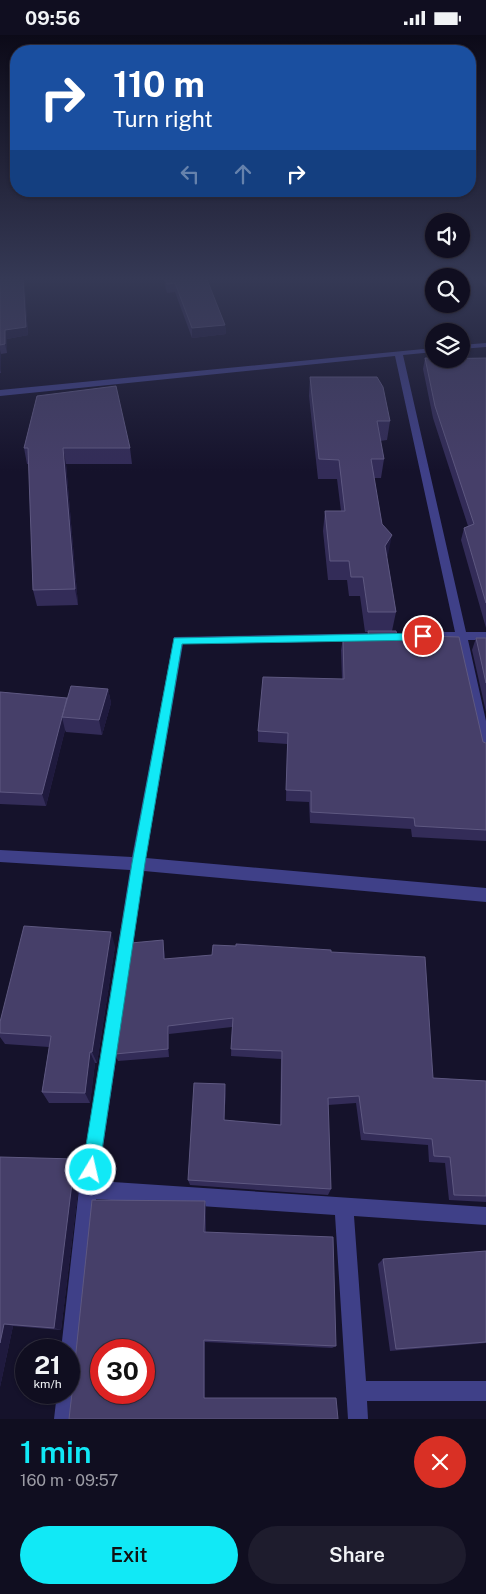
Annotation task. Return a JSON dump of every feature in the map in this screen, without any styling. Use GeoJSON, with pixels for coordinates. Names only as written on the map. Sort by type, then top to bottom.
{"type":"FeatureCollection","features":[{"type":"Feature","properties":{"kind":"street"},"geometry":{"type":"LineString","coordinates":[[470,346],[486,345]]}},
{"type":"Feature","properties":{"kind":"street"},"geometry":{"type":"LineString","coordinates":[[0,393],[425,351]]}},
{"type":"Feature","properties":{"kind":"street"},"geometry":{"type":"LineString","coordinates":[[400,353],[486,749]]}},
{"type":"Feature","properties":{"kind":"street"},"geometry":{"type":"LineString","coordinates":[[72,1339],[88,1189],[138,863],[178,640],[486,635]]}},
{"type":"Feature","properties":{"kind":"street"},"geometry":{"type":"LineString","coordinates":[[0,855],[138,863],[486,895]]}},
{"type":"Feature","properties":{"kind":"street"},"geometry":{"type":"LineString","coordinates":[[88,1189],[486,1215]]}},
{"type":"Feature","properties":{"kind":"street"},"geometry":{"type":"LineString","coordinates":[[344,1206],[358,1419]]}},
{"type":"Feature","properties":{"kind":"street"},"geometry":{"type":"LineString","coordinates":[[356,1391],[486,1391]]}},
{"type":"Feature","properties":{"kind":"street"},"geometry":{"type":"LineString","coordinates":[[64,1419],[66,1404]]}},
{"type":"Feature","properties":{"kind":"building"},"geometry":{"type":"Polygon","coordinates":[[[470,358],[486,358],[486,603],[464,528],[474,524],[435,406],[427,368],[470,368],[470,358]]]}},
{"type":"Feature","properties":{"kind":"building"},"geometry":{"type":"Polygon","coordinates":[[[310,377],[377,377],[383,387],[390,421],[377,421],[384,459],[371,459],[382,524],[392,535],[385,546],[396,612],[368,612],[363,577],[351,577],[349,561],[330,561],[325,511],[345,511],[339,460],[319,459],[310,377]]]}},
{"type":"Feature","properties":{"kind":"building"},"geometry":{"type":"Polygon","coordinates":[[[116,386],[130,448],[63,448],[75,589],[33,590],[28,448],[24,448],[37,396],[116,386]]]}},
{"type":"Feature","properties":{"kind":"building"},"geometry":{"type":"Polygon","coordinates":[[[368,631],[396,631],[397,635],[459,637],[483,742],[486,743],[486,830],[415,826],[414,818],[311,812],[311,791],[286,790],[288,733],[258,731],[263,677],[344,679],[343,638],[369,639],[368,631]]]}},
{"type":"Feature","properties":{"kind":"building"},"geometry":{"type":"Polygon","coordinates":[[[476,638],[486,638],[486,683],[476,638]]]}},
{"type":"Feature","properties":{"kind":"building"},"geometry":{"type":"Polygon","coordinates":[[[71,686],[108,689],[99,720],[62,717],[71,686]]]}},
{"type":"Feature","properties":{"kind":"building"},"geometry":{"type":"Polygon","coordinates":[[[0,692],[67,698],[42,794],[0,792],[0,692]]]}},
{"type":"Feature","properties":{"kind":"building"},"geometry":{"type":"Polygon","coordinates":[[[24,926],[111,932],[92,1052],[90,1052],[85,1093],[42,1092],[51,1036],[0,1033],[0,1022],[24,926]]]}},
{"type":"Feature","properties":{"kind":"building"},"geometry":{"type":"Polygon","coordinates":[[[163,940],[164,959],[212,955],[213,945],[236,946],[236,944],[425,957],[433,1078],[486,1081],[486,1196],[454,1195],[450,1157],[434,1156],[432,1139],[364,1133],[359,1096],[328,1098],[331,1189],[188,1180],[194,1083],[225,1084],[224,1120],[281,1125],[282,1051],[231,1049],[233,1018],[168,1026],[168,1049],[115,1054],[131,943],[163,940]]]}},
{"type":"Feature","properties":{"kind":"building"},"geometry":{"type":"Polygon","coordinates":[[[0,1157],[75,1159],[54,1328],[4,1324],[0,1343],[0,1157]]]}},
{"type":"Feature","properties":{"kind":"building"},"geometry":{"type":"Polygon","coordinates":[[[92,1200],[205,1201],[204,1232],[333,1237],[336,1346],[204,1340],[204,1398],[336,1398],[338,1419],[69,1419],[71,1404],[80,1404],[80,1339],[77,1339],[92,1200]]]}},
{"type":"Feature","properties":{"kind":"building"},"geometry":{"type":"Polygon","coordinates":[[[486,1251],[486,1342],[396,1349],[383,1259],[486,1251]]]}},
{"type":"Feature","properties":{"kind":"route"},"geometry":{"type":"LineString","coordinates":[[91,1170],[138,863],[178,640],[423,636]]}}]}
